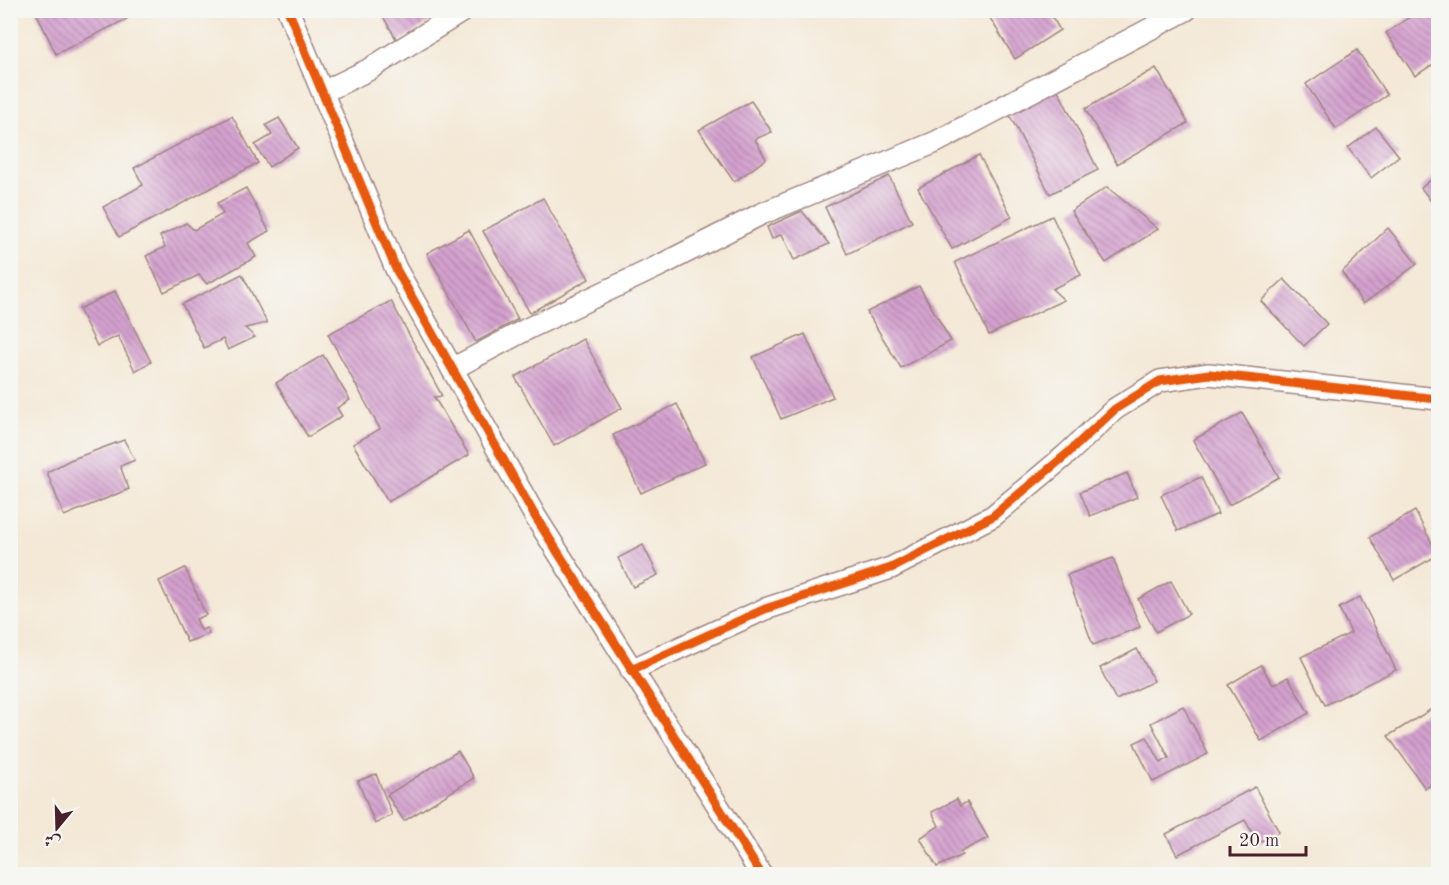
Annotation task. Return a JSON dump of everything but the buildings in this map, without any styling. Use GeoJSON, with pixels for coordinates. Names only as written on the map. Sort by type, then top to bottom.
{"type":"FeatureCollection","features":[{"type":"Feature","properties":{"kind":"street"},"geometry":{"type":"LineString","coordinates":[[288,10],[396,269],[536,516],[761,874]]}},
{"type":"Feature","properties":{"kind":"street"},"geometry":{"type":"LineString","coordinates":[[323,92],[368,70],[464,10]]}},
{"type":"Feature","properties":{"kind":"street"},"geometry":{"type":"LineString","coordinates":[[452,369],[529,328],[761,214],[936,142],[1185,10]]}},
{"type":"Feature","properties":{"kind":"street"},"geometry":{"type":"LineString","coordinates":[[631,670],[765,609],[891,568],[993,516],[1115,409],[1160,381],[1209,374],[1438,399]]}},
{"type":"Feature","properties":{"kind":"cycle path"},"geometry":{"type":"LineString","coordinates":[[288,10],[396,269],[535,516],[761,874]]}},
{"type":"Feature","properties":{"kind":"cycle path"},"geometry":{"type":"LineString","coordinates":[[631,670],[765,609],[891,568],[993,516],[1067,454],[1115,409],[1160,381],[1209,374],[1438,399]]}}]}
